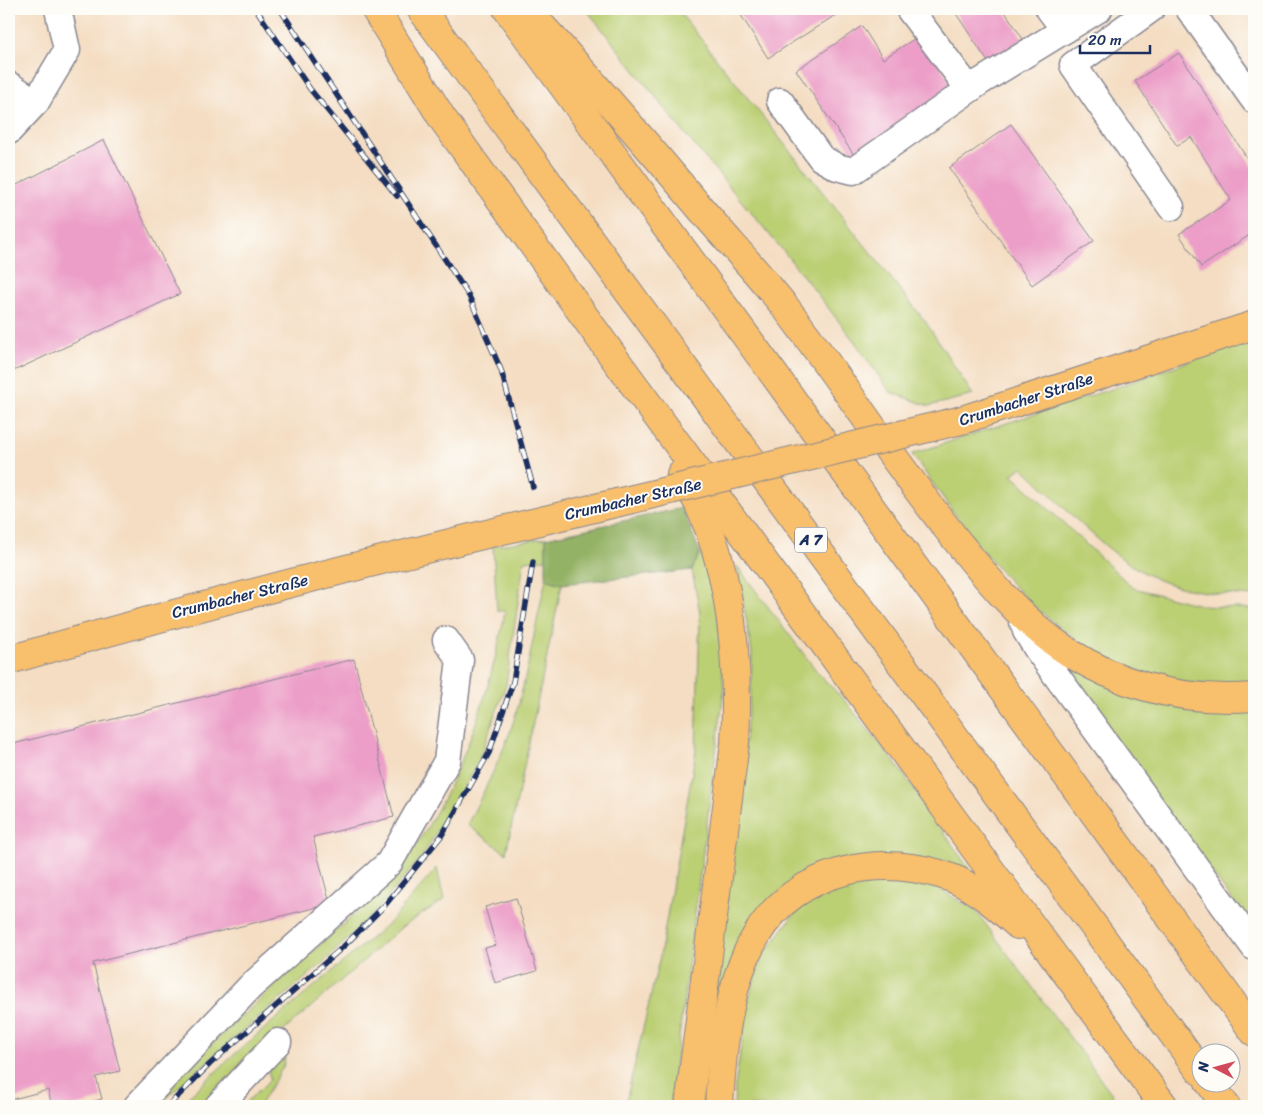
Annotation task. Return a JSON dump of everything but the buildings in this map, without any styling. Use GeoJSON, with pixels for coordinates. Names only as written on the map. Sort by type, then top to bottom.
{"type":"FeatureCollection","features":[{"type":"Feature","properties":{"kind":"main road"},"geometry":{"type":"LineString","coordinates":[[375,9],[442,118],[616,360],[1164,1106]]}},
{"type":"Feature","properties":{"kind":"main road","name":"A 7"},"geometry":{"type":"LineString","coordinates":[[421,9],[1190,1057]]}},
{"type":"Feature","properties":{"kind":"main road"},"geometry":{"type":"LineString","coordinates":[[507,9],[1254,1032]]}},
{"type":"Feature","properties":{"kind":"main road"},"geometry":{"type":"LineString","coordinates":[[526,9],[593,81],[785,307],[932,509],[977,566],[1020,612],[1070,653],[1128,682],[1171,694],[1229,699],[1254,697]]}},
{"type":"Feature","properties":{"kind":"main road","name":"Crumbacher Straße"},"geometry":{"type":"LineString","coordinates":[[9,660],[166,615],[439,545],[962,420],[1254,325]]}},
{"type":"Feature","properties":{"kind":"main road"},"geometry":{"type":"LineString","coordinates":[[616,360],[700,507],[721,570],[732,629],[738,690],[735,743],[689,1106]]}},
{"type":"Feature","properties":{"kind":"main road"},"geometry":{"type":"LineString","coordinates":[[719,1106],[731,1011],[738,980],[746,957],[756,936],[768,920],[782,905],[815,882],[853,869],[875,865],[906,867],[937,874],[955,880],[994,904],[1055,958]]}},
{"type":"Feature","properties":{"kind":"main road"},"geometry":{"type":"LineString","coordinates":[[1216,1092],[1226,1106]]}},
{"type":"Feature","properties":{"kind":"street"},"geometry":{"type":"LineString","coordinates":[[9,131],[36,102],[67,50],[58,9]]}},
{"type":"Feature","properties":{"kind":"street"},"geometry":{"type":"LineString","coordinates":[[908,9],[969,89]]}},
{"type":"Feature","properties":{"kind":"street"},"geometry":{"type":"LineString","coordinates":[[1049,9],[1065,30]]}},
{"type":"Feature","properties":{"kind":"street"},"geometry":{"type":"LineString","coordinates":[[780,101],[821,158],[837,167],[853,170],[969,89],[1099,9]]}},
{"type":"Feature","properties":{"kind":"street"},"geometry":{"type":"LineString","coordinates":[[1151,9],[1074,65],[1171,208]]}},
{"type":"Feature","properties":{"kind":"street"},"geometry":{"type":"LineString","coordinates":[[1189,9],[1254,100]]}},
{"type":"Feature","properties":{"kind":"street"},"geometry":{"type":"LineString","coordinates":[[9,84],[36,102]]}},
{"type":"Feature","properties":{"kind":"street"},"geometry":{"type":"LineString","coordinates":[[1020,612],[1026,631],[1037,649],[1254,947]]}},
{"type":"Feature","properties":{"kind":"street"},"geometry":{"type":"LineString","coordinates":[[137,1106],[250,987],[389,862],[447,761],[460,660],[446,640]]}},
{"type":"Feature","properties":{"kind":"street"},"geometry":{"type":"LineString","coordinates":[[218,1106],[278,1042]]}},
{"type":"Feature","properties":{"kind":"green space"},"geometry":{"type":"Polygon","coordinates":[[[586,9],[677,9],[925,321],[973,395],[929,406],[890,392],[855,342],[785,253],[690,140],[586,9]]]}},
{"type":"Feature","properties":{"kind":"green space"},"geometry":{"type":"Polygon","coordinates":[[[1254,338],[1254,596],[1186,589],[1145,573],[1107,547],[1022,467],[1012,475],[1133,588],[1204,606],[1254,609],[1254,688],[1198,687],[1141,671],[1098,652],[1061,628],[1027,600],[997,567],[968,532],[912,454],[1117,387],[1254,338]]]}},
{"type":"Feature","properties":{"kind":"green space"},"geometry":{"type":"Polygon","coordinates":[[[682,508],[700,552],[692,570],[562,584],[546,579],[546,538],[682,508]]]}},
{"type":"Feature","properties":{"kind":"green space"},"geometry":{"type":"Polygon","coordinates":[[[546,538],[546,559],[524,561],[506,685],[478,763],[421,858],[375,912],[323,963],[191,1075],[158,1106],[145,1106],[367,902],[389,880],[419,840],[437,811],[453,779],[480,712],[490,678],[505,611],[497,611],[493,546],[546,538]]]}},
{"type":"Feature","properties":{"kind":"green space"},"geometry":{"type":"Polygon","coordinates":[[[700,552],[717,601],[724,690],[670,1106],[625,1106],[660,956],[696,751],[700,613],[692,570],[700,552]]]}},
{"type":"Feature","properties":{"kind":"green space"},"geometry":{"type":"Polygon","coordinates":[[[737,566],[819,674],[845,701],[899,768],[972,873],[915,858],[764,909],[710,1106],[701,1106],[751,690],[752,653],[737,566]]]}},
{"type":"Feature","properties":{"kind":"green space"},"geometry":{"type":"Polygon","coordinates":[[[546,579],[562,584],[506,853],[467,825],[498,761],[514,720],[546,579]]]}},
{"type":"Feature","properties":{"kind":"green space"},"geometry":{"type":"Polygon","coordinates":[[[1077,669],[1254,708],[1254,929],[1066,677],[1077,669]]]}},
{"type":"Feature","properties":{"kind":"green space"},"geometry":{"type":"Polygon","coordinates":[[[437,868],[444,900],[403,926],[270,1043],[204,1106],[179,1106],[237,1052],[389,923],[437,868]]]}},
{"type":"Feature","properties":{"kind":"green space"},"geometry":{"type":"Polygon","coordinates":[[[920,878],[975,910],[1121,1106],[734,1106],[735,1086],[748,1001],[761,959],[799,907],[851,881],[920,878]]]}},
{"type":"Feature","properties":{"kind":"green space"},"geometry":{"type":"Polygon","coordinates":[[[288,1043],[283,1067],[259,1106],[242,1106],[270,1080],[268,1067],[288,1043]]]}},
{"type":"Feature","properties":{"kind":"railway"},"geometry":{"type":"LineString","coordinates":[[256,9],[310,89],[397,196]]}},
{"type":"Feature","properties":{"kind":"railway"},"geometry":{"type":"LineString","coordinates":[[280,9],[469,296],[501,370],[533,487]]}},
{"type":"Feature","properties":{"kind":"railway"},"geometry":{"type":"LineString","coordinates":[[168,1106],[210,1064],[344,946],[386,904],[442,835],[489,753],[513,682],[533,562]]}}]}
